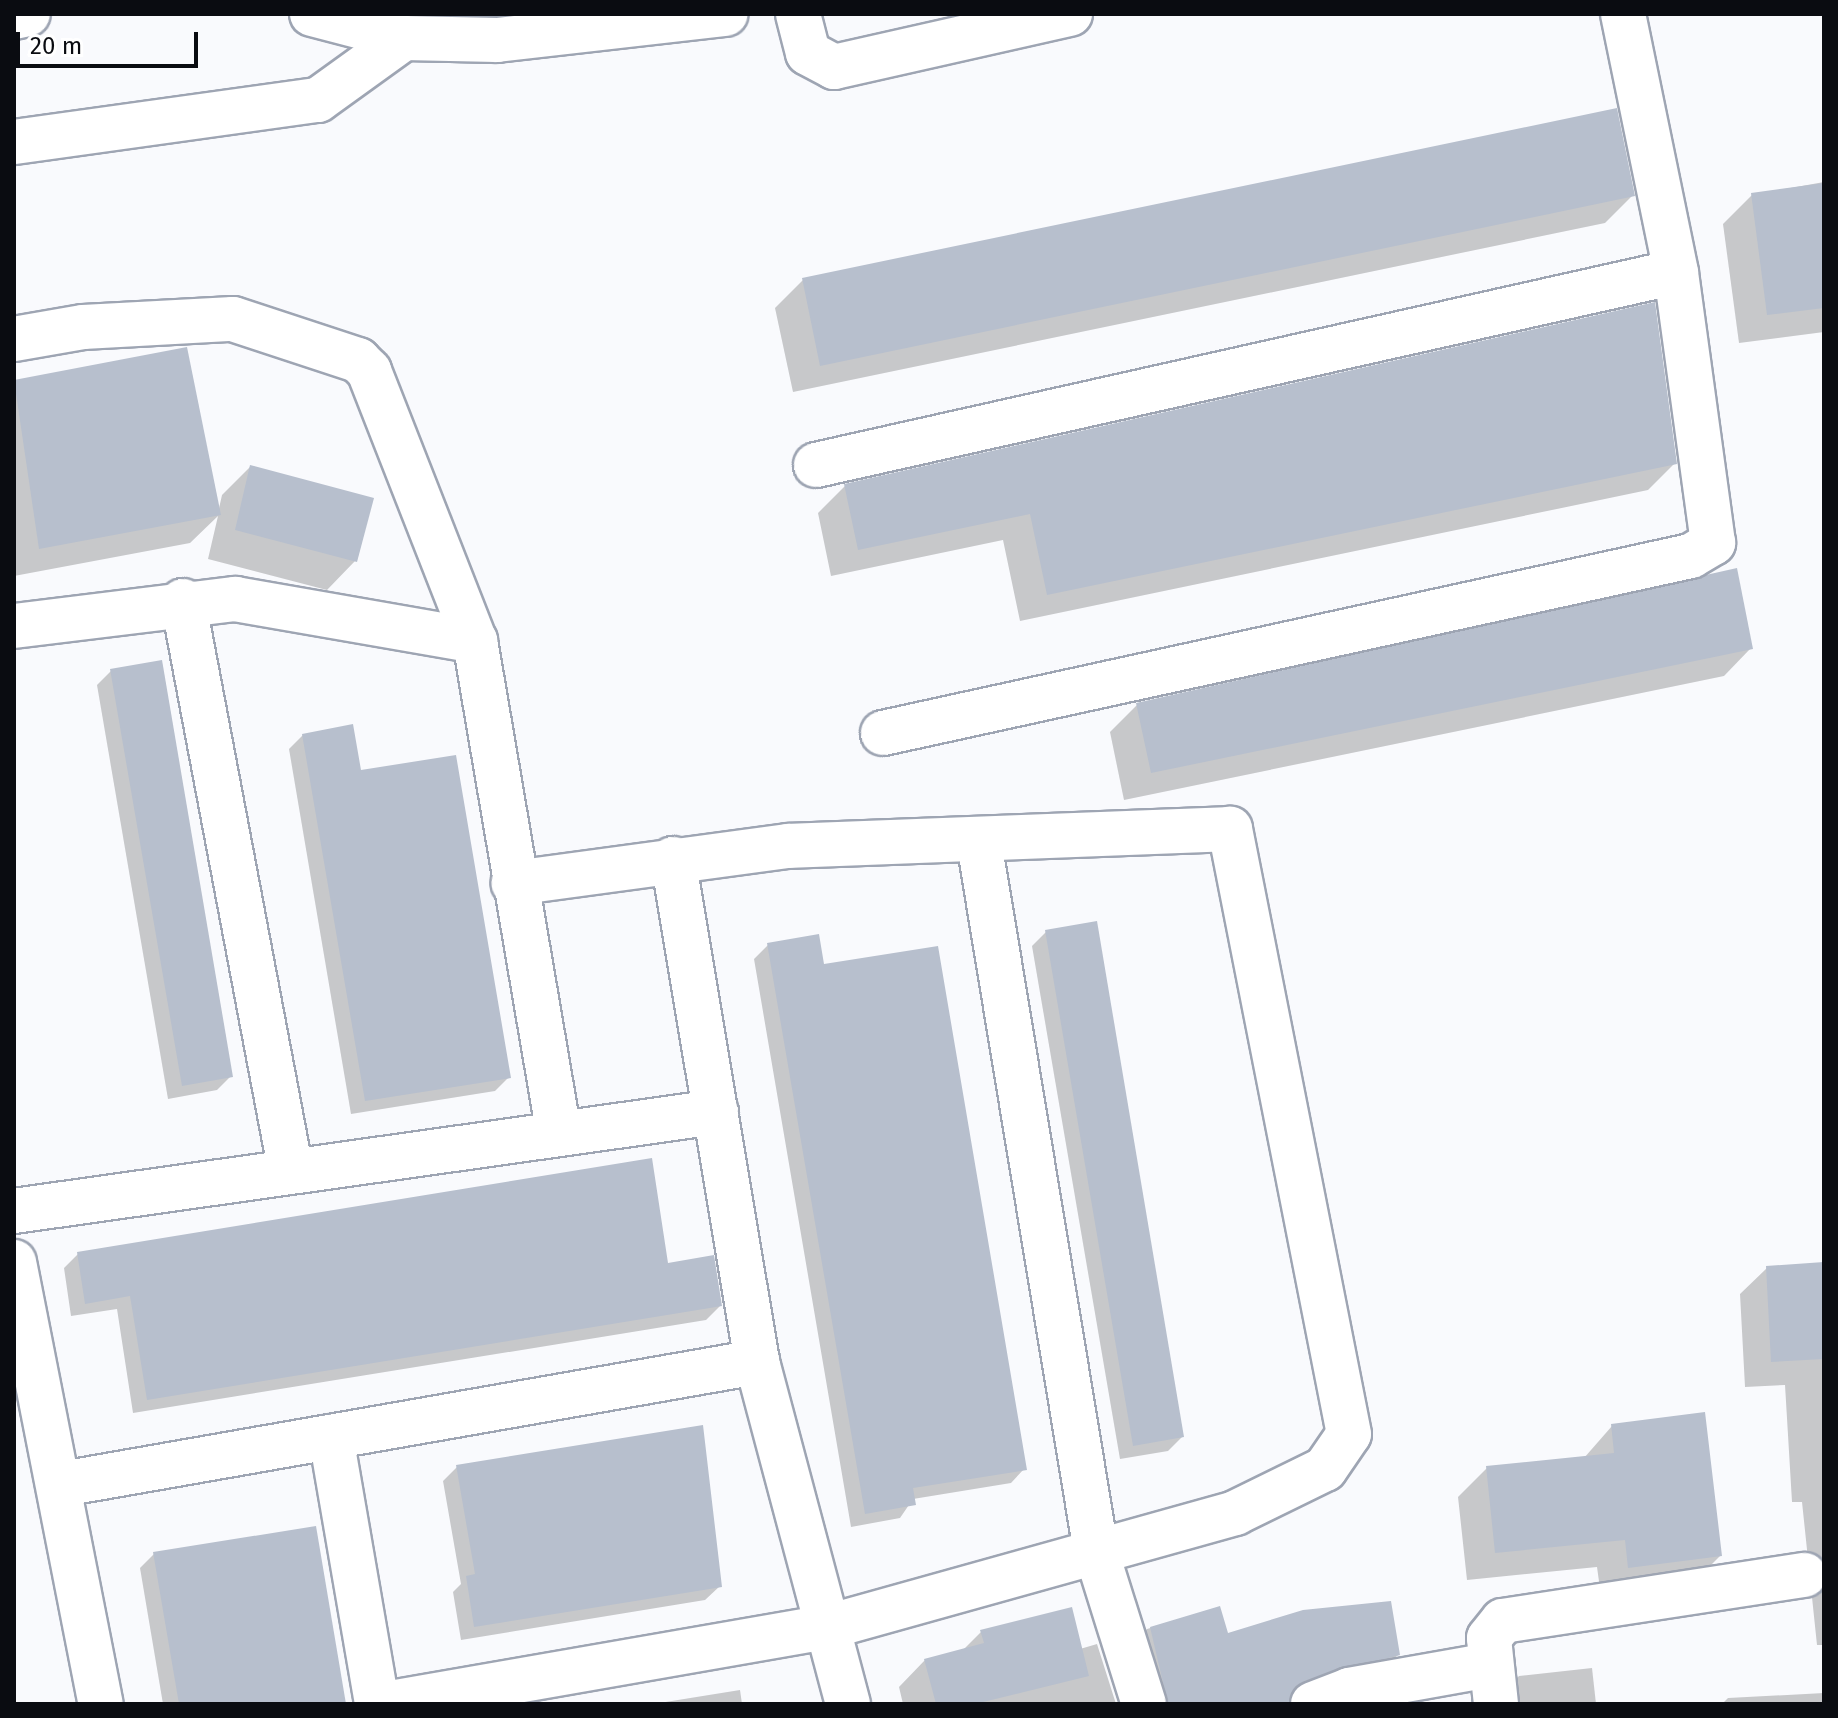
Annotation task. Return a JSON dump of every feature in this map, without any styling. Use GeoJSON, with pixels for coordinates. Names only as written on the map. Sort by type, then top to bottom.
{"type":"FeatureCollection","features":[{"type":"Feature","properties":{"kind":"street"},"geometry":{"type":"LineString","coordinates":[[14,17],[28,14]]}},
{"type":"Feature","properties":{"kind":"street"},"geometry":{"type":"LineString","coordinates":[[312,14],[404,38],[497,40],[726,14]]}},
{"type":"Feature","properties":{"kind":"street"},"geometry":{"type":"LineString","coordinates":[[798,14],[808,53],[834,67],[1070,14]]}},
{"type":"Feature","properties":{"kind":"street"},"geometry":{"type":"LineString","coordinates":[[883,733],[1699,553],[1716,530],[1676,272],[1623,14]]}},
{"type":"Feature","properties":{"kind":"street"},"geometry":{"type":"LineString","coordinates":[[14,142],[318,100],[404,38]]}},
{"type":"Feature","properties":{"kind":"street"},"geometry":{"type":"LineString","coordinates":[[816,465],[1676,272]]}},
{"type":"Feature","properties":{"kind":"street"},"geometry":{"type":"LineString","coordinates":[[14,339],[83,327],[233,319],[358,360],[378,386],[475,641],[513,883],[559,1134]]}},
{"type":"Feature","properties":{"kind":"street"},"geometry":{"type":"LineString","coordinates":[[14,626],[183,601],[235,599],[475,641]]}},
{"type":"Feature","properties":{"kind":"street"},"geometry":{"type":"LineString","coordinates":[[183,601],[291,1172]]}},
{"type":"Feature","properties":{"kind":"street"},"geometry":{"type":"LineString","coordinates":[[385,1704],[831,1626],[1235,1513],[1302,1483],[1339,1453],[1348,1423],[1230,829],[979,842],[788,846],[673,859],[513,883]]}},
{"type":"Feature","properties":{"kind":"street"},"geometry":{"type":"LineString","coordinates":[[979,842],[1096,1551],[1144,1704]]}},
{"type":"Feature","properties":{"kind":"street"},"geometry":{"type":"LineString","coordinates":[[673,859],[757,1362],[831,1626],[848,1704]]}},
{"type":"Feature","properties":{"kind":"street"},"geometry":{"type":"LineString","coordinates":[[14,1211],[716,1112]]}},
{"type":"Feature","properties":{"kind":"street"},"geometry":{"type":"LineString","coordinates":[[14,1262],[62,1484],[101,1704]]}},
{"type":"Feature","properties":{"kind":"street"},"geometry":{"type":"LineString","coordinates":[[62,1484],[757,1362]]}},
{"type":"Feature","properties":{"kind":"street"},"geometry":{"type":"LineString","coordinates":[[331,1437],[377,1704]]}},
{"type":"Feature","properties":{"kind":"street"},"geometry":{"type":"LineString","coordinates":[[1313,1704],[1349,1690],[1492,1685],[1489,1638],[1503,1621],[1805,1575]]}},
{"type":"Feature","properties":{"kind":"building"},"geometry":{"type":"Polygon","coordinates":[[[1617,108],[1635,196],[820,366],[802,278],[1617,108]]]}},
{"type":"Feature","properties":{"kind":"building"},"geometry":{"type":"Polygon","coordinates":[[[1824,183],[1824,308],[1767,315],[1751,193],[1824,183]]]}},
{"type":"Feature","properties":{"kind":"building"},"geometry":{"type":"Polygon","coordinates":[[[1655,302],[1677,464],[1047,595],[1030,514],[858,550],[844,484],[1655,302]]]}},
{"type":"Feature","properties":{"kind":"building"},"geometry":{"type":"Polygon","coordinates":[[[187,347],[221,515],[39,549],[14,380],[187,347]]]}},
{"type":"Feature","properties":{"kind":"building"},"geometry":{"type":"Polygon","coordinates":[[[250,465],[374,498],[357,562],[235,530],[250,465]]]}},
{"type":"Feature","properties":{"kind":"building"},"geometry":{"type":"Polygon","coordinates":[[[1737,568],[1753,649],[1151,773],[1136,703],[1737,568]]]}},
{"type":"Feature","properties":{"kind":"building"},"geometry":{"type":"Polygon","coordinates":[[[162,660],[233,1077],[182,1086],[110,669],[162,660]]]}},
{"type":"Feature","properties":{"kind":"building"},"geometry":{"type":"Polygon","coordinates":[[[353,724],[361,770],[456,755],[511,1078],[365,1101],[302,734],[353,724]]]}},
{"type":"Feature","properties":{"kind":"building"},"geometry":{"type":"Polygon","coordinates":[[[1097,921],[1184,1437],[1133,1446],[1045,930],[1097,921]]]}},
{"type":"Feature","properties":{"kind":"building"},"geometry":{"type":"Polygon","coordinates":[[[819,934],[824,964],[938,946],[1027,1470],[913,1488],[916,1505],[865,1514],[767,943],[819,934]]]}},
{"type":"Feature","properties":{"kind":"building"},"geometry":{"type":"Polygon","coordinates":[[[652,1158],[668,1263],[714,1255],[722,1306],[147,1400],[130,1296],[85,1304],[77,1252],[652,1158]]]}},
{"type":"Feature","properties":{"kind":"building"},"geometry":{"type":"Polygon","coordinates":[[[1824,1262],[1824,1359],[1771,1362],[1766,1266],[1824,1262]]]}},
{"type":"Feature","properties":{"kind":"building"},"geometry":{"type":"Polygon","coordinates":[[[1705,1412],[1722,1556],[1628,1568],[1625,1540],[1495,1553],[1486,1466],[1614,1453],[1611,1424],[1705,1412]]]}},
{"type":"Feature","properties":{"kind":"building"},"geometry":{"type":"Polygon","coordinates":[[[703,1425],[722,1587],[474,1627],[466,1576],[475,1574],[456,1465],[703,1425]]]}},
{"type":"Feature","properties":{"kind":"building"},"geometry":{"type":"Polygon","coordinates":[[[316,1526],[346,1704],[179,1704],[153,1552],[316,1526]]]}},
{"type":"Feature","properties":{"kind":"building"},"geometry":{"type":"Polygon","coordinates":[[[1391,1601],[1400,1655],[1304,1681],[1289,1704],[1168,1704],[1150,1627],[1220,1606],[1228,1633],[1303,1610],[1391,1601]]]}},
{"type":"Feature","properties":{"kind":"building"},"geometry":{"type":"Polygon","coordinates":[[[1072,1607],[1089,1676],[975,1704],[936,1704],[924,1659],[984,1643],[980,1630],[1072,1607]]]}}]}
